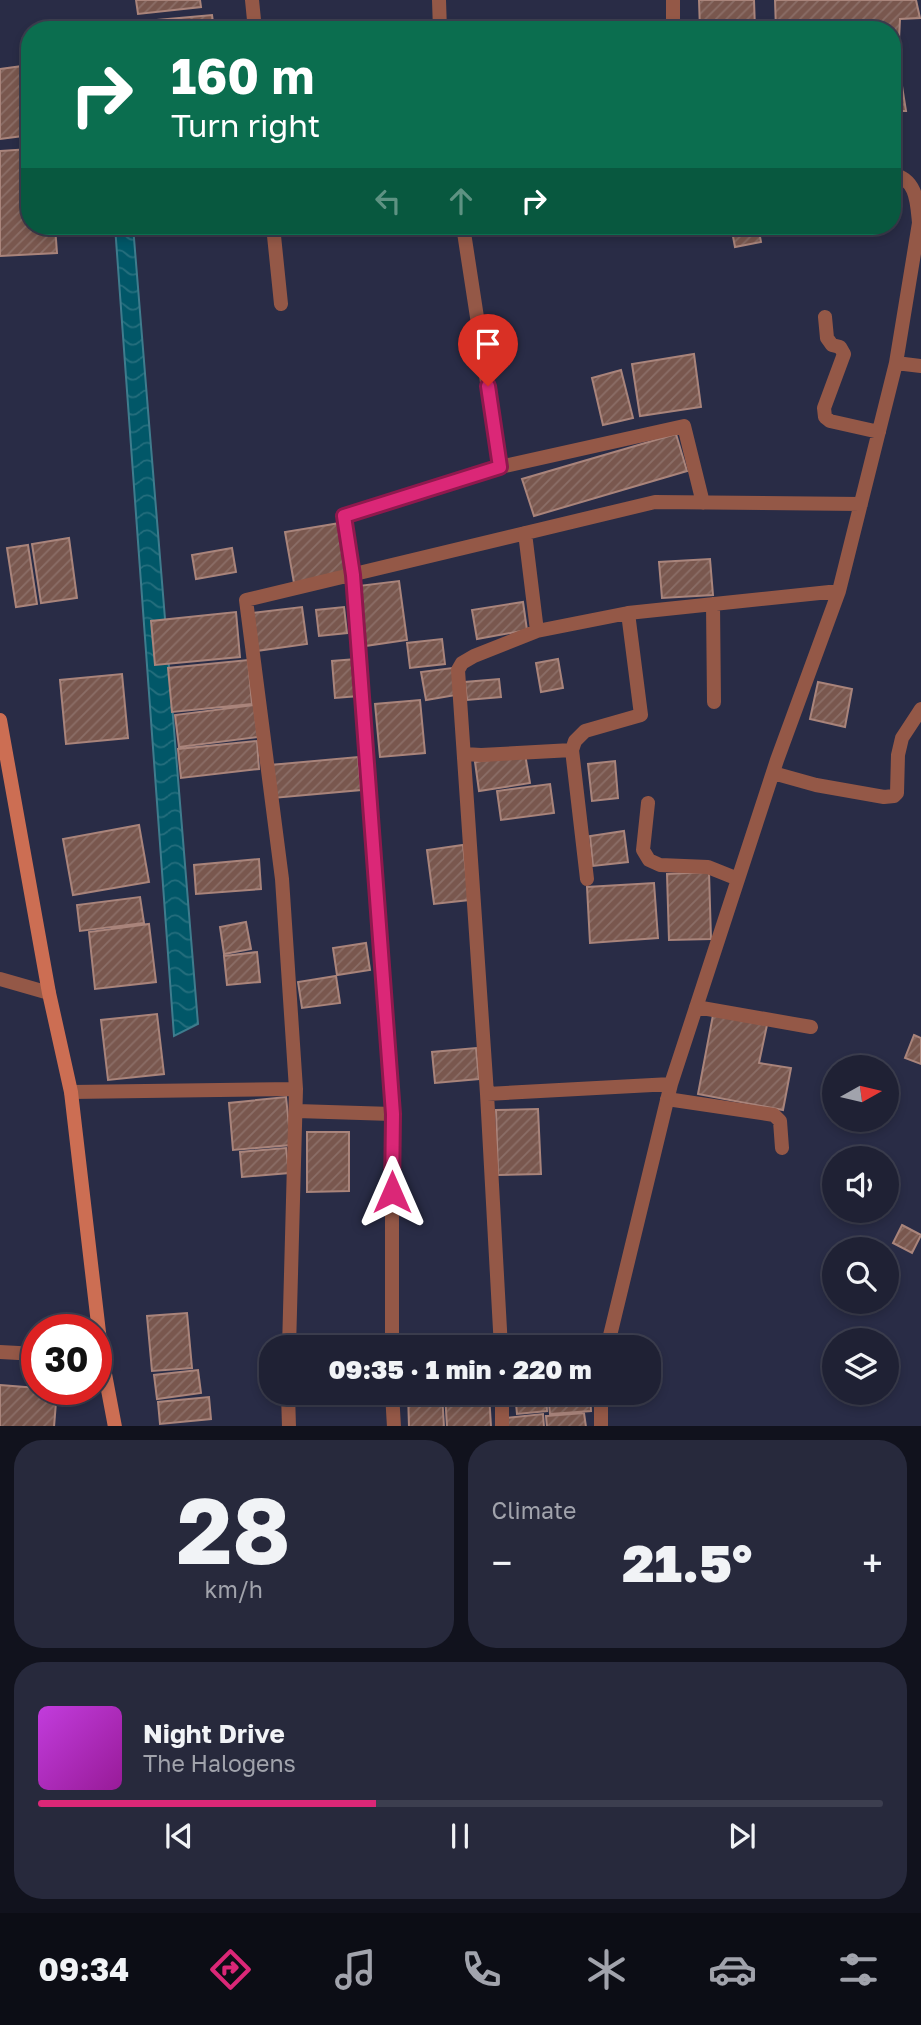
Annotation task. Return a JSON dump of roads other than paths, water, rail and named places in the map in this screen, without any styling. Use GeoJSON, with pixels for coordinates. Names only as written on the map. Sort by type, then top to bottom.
{"type":"FeatureCollection","features":[{"type":"Feature","properties":{"kind":"main road"},"geometry":{"type":"LineString","coordinates":[[0,720],[48,993],[71,1092],[94,1314]]}},
{"type":"Feature","properties":{"kind":"main road"},"geometry":{"type":"LineString","coordinates":[[110,1405],[115,1426]]}},
{"type":"Feature","properties":{"kind":"street"},"geometry":{"type":"LineString","coordinates":[[252,0],[253,21]]}},
{"type":"Feature","properties":{"kind":"street"},"geometry":{"type":"LineString","coordinates":[[439,0],[440,21]]}},
{"type":"Feature","properties":{"kind":"street"},"geometry":{"type":"LineString","coordinates":[[673,0],[673,21]]}},
{"type":"Feature","properties":{"kind":"street"},"geometry":{"type":"LineString","coordinates":[[610,1335],[669,1091],[773,773],[839,592],[896,363],[920,223],[917,195],[909,181],[901,177]]}},
{"type":"Feature","properties":{"kind":"street"},"geometry":{"type":"LineString","coordinates":[[274,235],[281,304]]}},
{"type":"Feature","properties":{"kind":"street"},"geometry":{"type":"LineString","coordinates":[[464,235],[500,467]]}},
{"type":"Feature","properties":{"kind":"street"},"geometry":{"type":"LineString","coordinates":[[825,317],[827,338],[832,345],[840,347],[844,354],[824,408],[825,417],[830,421],[879,432]]}},
{"type":"Feature","properties":{"kind":"street"},"geometry":{"type":"LineString","coordinates":[[896,363],[921,366]]}},
{"type":"Feature","properties":{"kind":"street"},"geometry":{"type":"LineString","coordinates":[[392,1335],[393,1114],[353,575],[344,516],[500,467],[684,426],[703,503]]}},
{"type":"Feature","properties":{"kind":"street"},"geometry":{"type":"LineString","coordinates":[[289,1335],[296,1089],[282,879],[246,600],[655,502],[861,504]]}},
{"type":"Feature","properties":{"kind":"street"},"geometry":{"type":"LineString","coordinates":[[525,533],[537,631]]}},
{"type":"Feature","properties":{"kind":"street"},"geometry":{"type":"LineString","coordinates":[[500,1335],[458,670],[462,663],[474,656],[537,631],[628,613],[839,592]]}},
{"type":"Feature","properties":{"kind":"street"},"geometry":{"type":"LineString","coordinates":[[713,604],[714,702]]}},
{"type":"Feature","properties":{"kind":"street"},"geometry":{"type":"LineString","coordinates":[[587,879],[572,750],[575,741],[585,731],[641,715],[628,613]]}},
{"type":"Feature","properties":{"kind":"street"},"geometry":{"type":"LineString","coordinates":[[773,773],[816,785],[884,797],[894,796],[897,793],[898,755],[902,738],[921,709]]}},
{"type":"Feature","properties":{"kind":"street"},"geometry":{"type":"LineString","coordinates":[[464,754],[572,750]]}},
{"type":"Feature","properties":{"kind":"street"},"geometry":{"type":"LineString","coordinates":[[648,803],[643,850],[649,860],[660,865],[708,867],[738,879]]}},
{"type":"Feature","properties":{"kind":"street"},"geometry":{"type":"LineString","coordinates":[[0,979],[48,993]]}},
{"type":"Feature","properties":{"kind":"street"},"geometry":{"type":"LineString","coordinates":[[696,1007],[811,1027]]}},
{"type":"Feature","properties":{"kind":"street"},"geometry":{"type":"LineString","coordinates":[[71,1092],[296,1089]]}},
{"type":"Feature","properties":{"kind":"street"},"geometry":{"type":"LineString","coordinates":[[487,1094],[669,1091],[774,1115],[780,1121],[782,1148]]}},
{"type":"Feature","properties":{"kind":"street"},"geometry":{"type":"LineString","coordinates":[[297,1111],[393,1114]]}},
{"type":"Feature","properties":{"kind":"street"},"geometry":{"type":"LineString","coordinates":[[0,1352],[21,1353]]}},
{"type":"Feature","properties":{"kind":"street"},"geometry":{"type":"LineString","coordinates":[[288,1405],[289,1426]]}},
{"type":"Feature","properties":{"kind":"street"},"geometry":{"type":"LineString","coordinates":[[393,1405],[394,1426]]}},
{"type":"Feature","properties":{"kind":"street"},"geometry":{"type":"LineString","coordinates":[[502,1405],[502,1426]]}},
{"type":"Feature","properties":{"kind":"street"},"geometry":{"type":"LineString","coordinates":[[601,1405],[601,1426]]}},
{"type":"Feature","properties":{"kind":"water"},"geometry":{"type":"Polygon","coordinates":[[[116,235],[134,235],[198,1024],[174,1036],[116,235]]]}}]}
